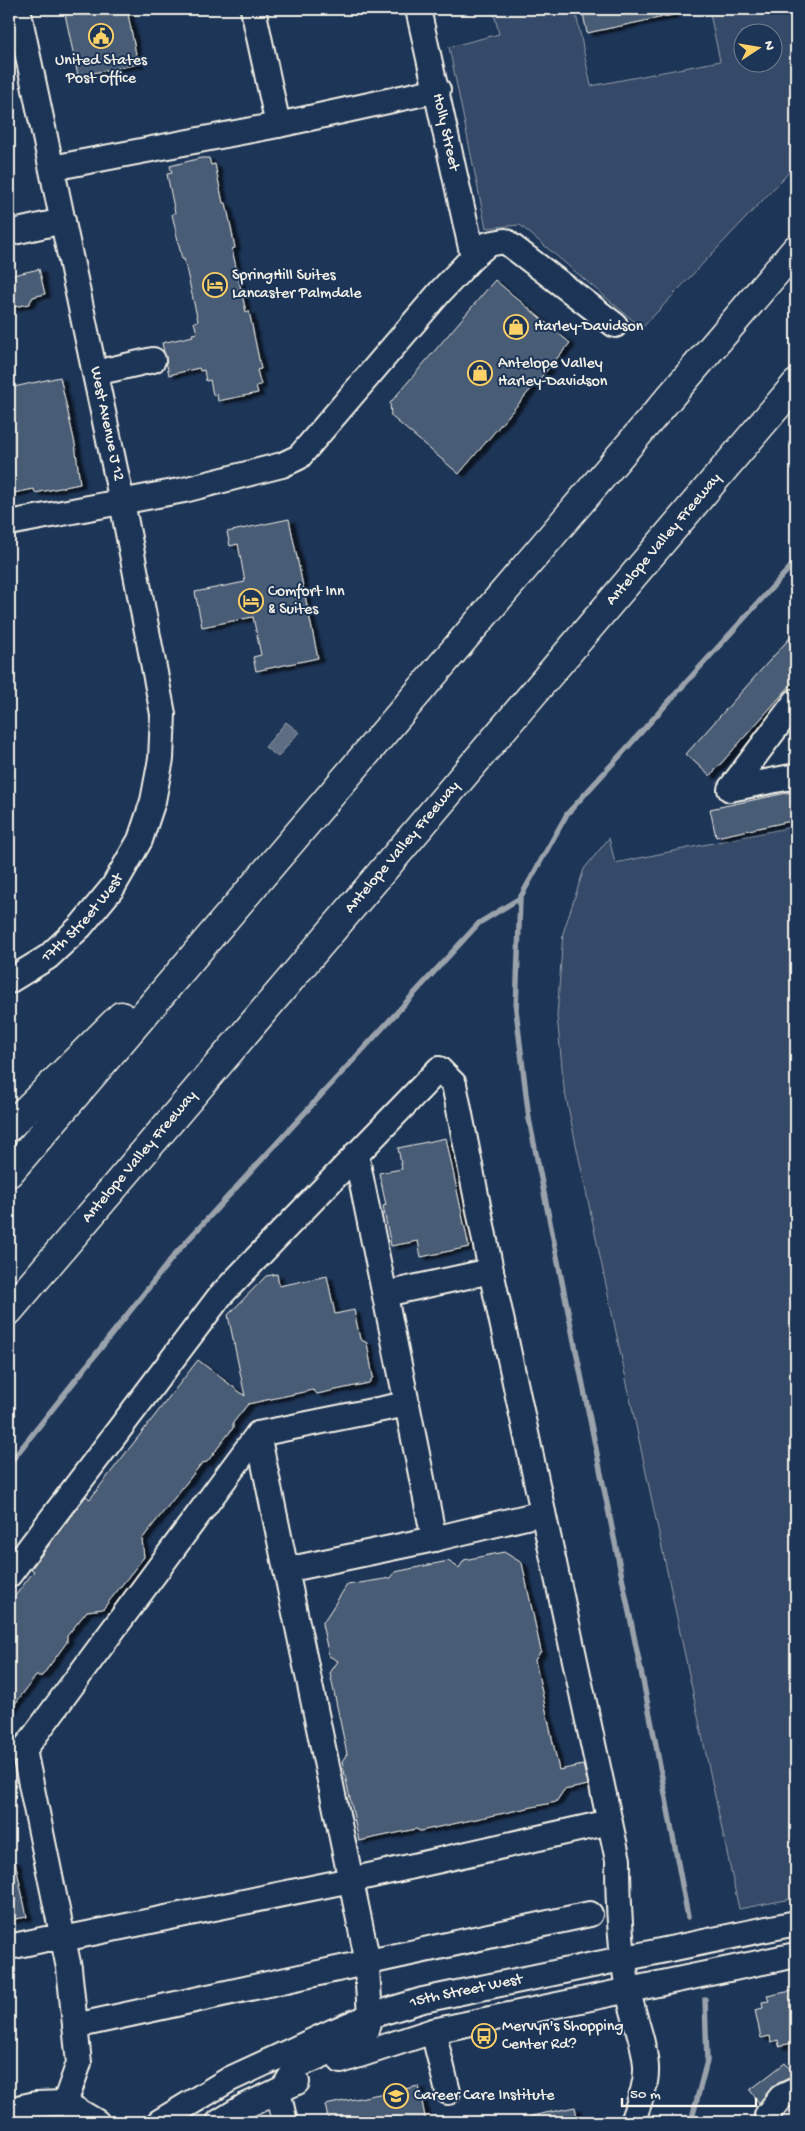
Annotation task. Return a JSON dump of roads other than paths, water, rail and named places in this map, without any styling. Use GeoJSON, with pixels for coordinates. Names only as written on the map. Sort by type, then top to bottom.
{"type":"FeatureCollection","features":[{"type":"Feature","properties":{"kind":"highway"},"geometry":{"type":"LineString","coordinates":[[9,1173],[796,249]]}},
{"type":"Feature","properties":{"kind":"highway","name":"Antelope Valley Freeway"},"geometry":{"type":"LineString","coordinates":[[9,1311],[796,384]]}},
{"type":"Feature","properties":{"kind":"highway"},"geometry":{"type":"LineString","coordinates":[[9,1127],[134,1003],[228,914]]}},
{"type":"Feature","properties":{"kind":"street","name":"West Avenue J 12"},"geometry":{"type":"LineString","coordinates":[[18,9],[122,502],[163,714],[161,758],[153,801],[140,840]]}},
{"type":"Feature","properties":{"kind":"street"},"geometry":{"type":"LineString","coordinates":[[253,9],[278,125]]}},
{"type":"Feature","properties":{"kind":"street","name":"Holly Street"},"geometry":{"type":"LineString","coordinates":[[418,9],[438,90],[473,257]]}},
{"type":"Feature","properties":{"kind":"street"},"geometry":{"type":"LineString","coordinates":[[52,168],[278,125],[438,90]]}},
{"type":"Feature","properties":{"kind":"street"},"geometry":{"type":"LineString","coordinates":[[9,233],[63,221]]}},
{"type":"Feature","properties":{"kind":"street"},"geometry":{"type":"LineString","coordinates":[[9,523],[202,485],[282,465],[299,457],[440,292],[488,244],[505,241],[615,325]]}},
{"type":"Feature","properties":{"kind":"street"},"geometry":{"type":"LineString","coordinates":[[95,372],[153,360]]}},
{"type":"Feature","properties":{"kind":"street"},"geometry":{"type":"LineString","coordinates":[[796,701],[730,789],[796,776]]}},
{"type":"Feature","properties":{"kind":"street","name":"17th Street West"},"geometry":{"type":"LineString","coordinates":[[9,981],[48,956],[80,927],[113,887],[140,840]]}},
{"type":"Feature","properties":{"kind":"street"},"geometry":{"type":"LineString","coordinates":[[9,1574],[220,1296],[439,1069],[454,1084],[491,1271],[618,1860],[618,1911],[628,1991],[644,2050],[646,2068],[643,2090],[632,2122]]}},
{"type":"Feature","properties":{"kind":"street"},"geometry":{"type":"LineString","coordinates":[[356,1154],[434,1539]]}},
{"type":"Feature","properties":{"kind":"street"},"geometry":{"type":"LineString","coordinates":[[385,1294],[491,1271]]}},
{"type":"Feature","properties":{"kind":"street"},"geometry":{"type":"LineString","coordinates":[[65,2103],[79,2063],[69,1968],[24,1750],[258,1434],[407,1404]]}},
{"type":"Feature","properties":{"kind":"street"},"geometry":{"type":"LineString","coordinates":[[258,1434],[367,1962],[370,2016],[364,2037],[297,2066],[281,2090],[284,2118]]}},
{"type":"Feature","properties":{"kind":"street"},"geometry":{"type":"LineString","coordinates":[[286,1570],[434,1539],[543,1513]]}},
{"type":"Feature","properties":{"kind":"street"},"geometry":{"type":"LineString","coordinates":[[9,1947],[46,1939],[63,1939],[351,1880],[610,1822]]}},
{"type":"Feature","properties":{"kind":"street"},"geometry":{"type":"LineString","coordinates":[[75,2026],[590,1914]]}},
{"type":"Feature","properties":{"kind":"street","name":"15th Street West"},"geometry":{"type":"LineString","coordinates":[[158,2122],[230,2079],[370,2016],[423,2000],[796,1923]]}},
{"type":"Feature","properties":{"kind":"street","name":"15th Street West"},"geometry":{"type":"LineString","coordinates":[[219,2122],[245,2106],[344,2060],[434,2031],[796,1955]]}},
{"type":"Feature","properties":{"kind":"street"},"geometry":{"type":"LineString","coordinates":[[434,2031],[448,2092]]}},
{"type":"Feature","properties":{"kind":"street"},"geometry":{"type":"LineString","coordinates":[[769,2122],[767,2115],[781,2097],[796,2090]]}},
{"type":"Feature","properties":{"kind":"street"},"geometry":{"type":"LineString","coordinates":[[9,2110],[36,2104],[65,2103],[97,2122]]}},
{"type":"Feature","properties":{"kind":"waterway"},"geometry":{"type":"LineString","coordinates":[[688,1917],[655,1740],[529,1119],[516,1010],[520,898],[567,814],[796,561]]}},
{"type":"Feature","properties":{"kind":"waterway"},"geometry":{"type":"LineString","coordinates":[[9,1464],[176,1253],[479,923],[520,898]]}},
{"type":"Feature","properties":{"kind":"waterway"},"geometry":{"type":"LineString","coordinates":[[691,2122],[707,2061],[705,1999]]}},
{"type":"Feature","properties":{"kind":"place","name":"United States Post Office"},"geometry":{"type":"Point","coordinates":[101,36]}},
{"type":"Feature","properties":{"kind":"place","name":"SpringHill Suites Lancaster Palmdale"},"geometry":{"type":"Point","coordinates":[215,285]}},
{"type":"Feature","properties":{"kind":"place","name":"Harley-Davidson"},"geometry":{"type":"Point","coordinates":[516,327]}},
{"type":"Feature","properties":{"kind":"place","name":"Antelope Valley Harley-Davidson"},"geometry":{"type":"Point","coordinates":[480,373]}},
{"type":"Feature","properties":{"kind":"place","name":"Comfort Inn & Suites"},"geometry":{"type":"Point","coordinates":[251,601]}},
{"type":"Feature","properties":{"kind":"place","name":"Mervyn's Shopping Center Rd?"},"geometry":{"type":"Point","coordinates":[484,2036]}},
{"type":"Feature","properties":{"kind":"place","name":"Career Care Institute"},"geometry":{"type":"Point","coordinates":[396,2096]}}]}
